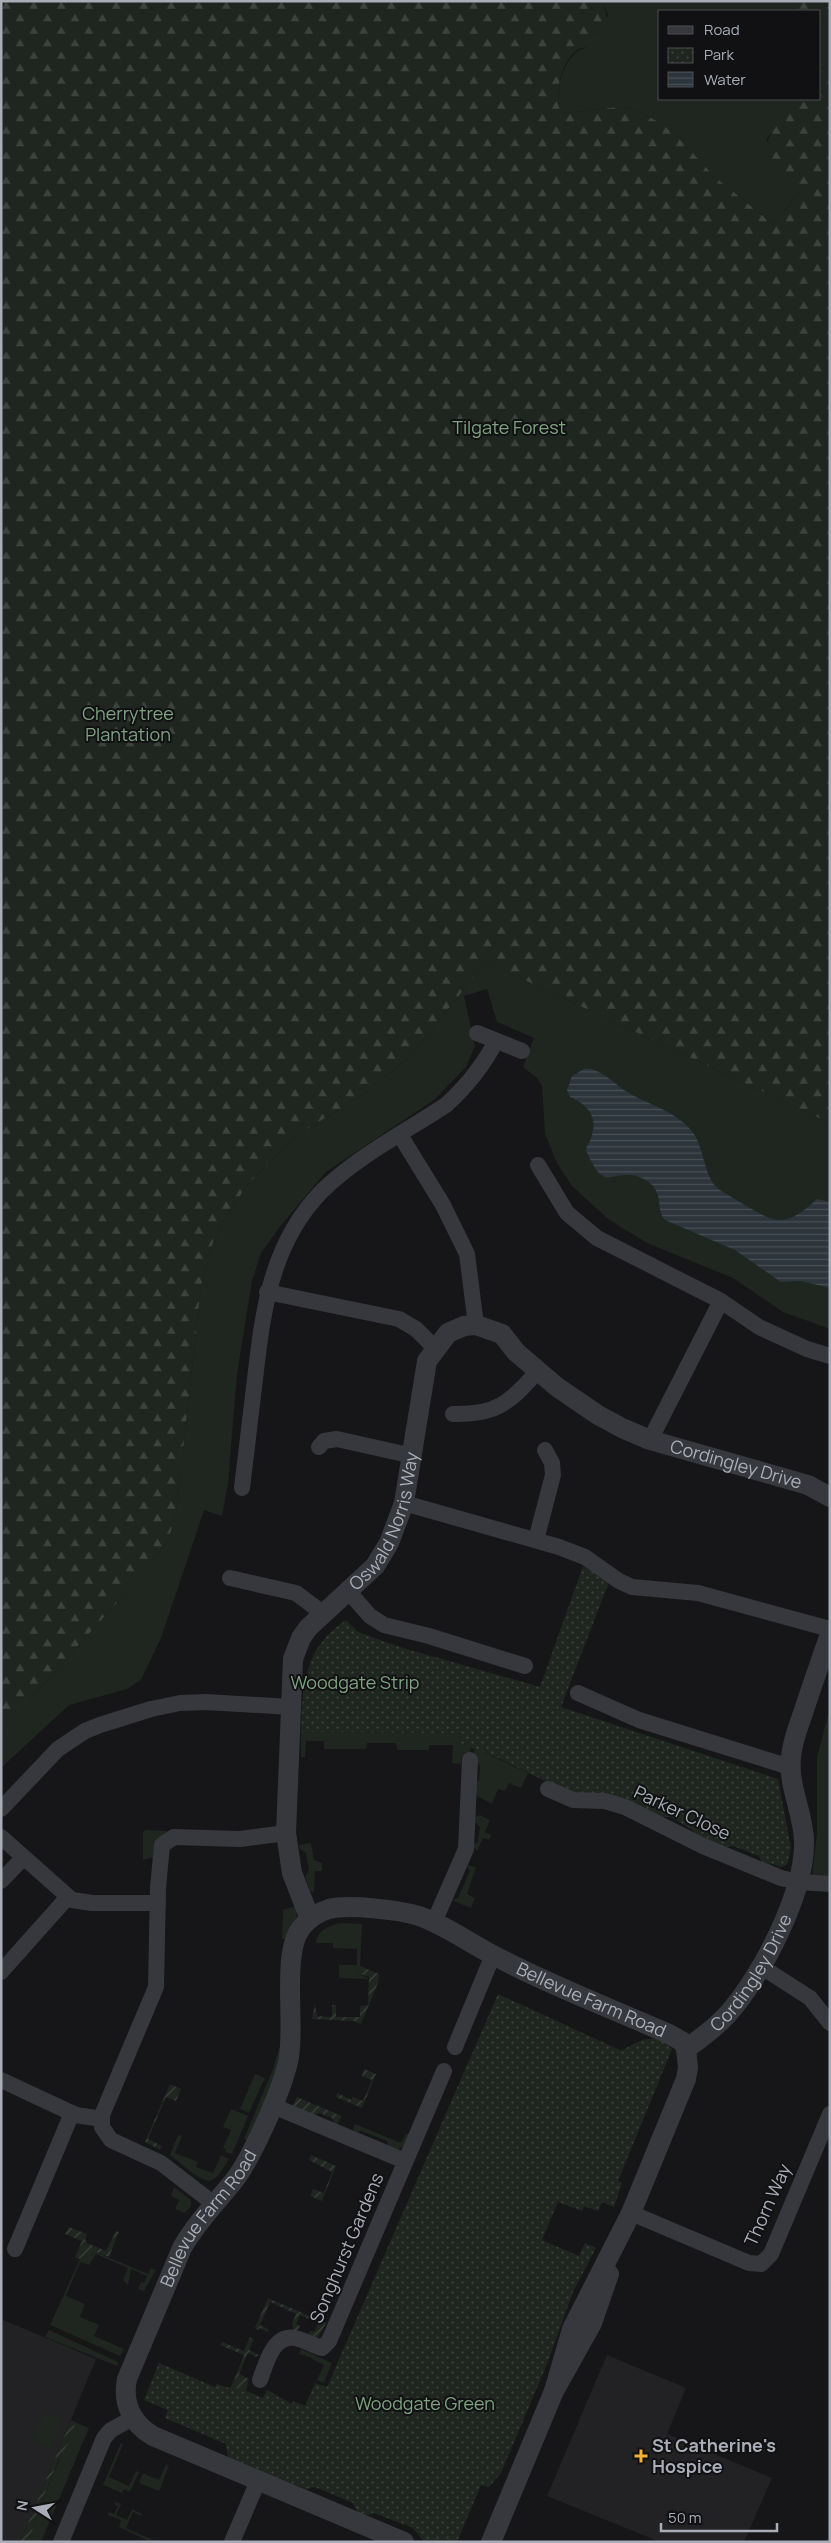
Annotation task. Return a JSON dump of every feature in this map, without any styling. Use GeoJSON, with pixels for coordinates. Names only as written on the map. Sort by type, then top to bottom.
{"type":"FeatureCollection","features":[{"type":"Feature","properties":{"kind":"street"},"geometry":{"type":"LineString","coordinates":[[477,1033],[522,1051]]}},
{"type":"Feature","properties":{"kind":"street"},"geometry":{"type":"LineString","coordinates":[[242,1488],[262,1323],[267,1292],[279,1254],[310,1205],[348,1168],[446,1105],[473,1078],[496,1042]]}},
{"type":"Feature","properties":{"kind":"street"},"geometry":{"type":"LineString","coordinates":[[400,1135],[443,1205],[467,1254],[476,1324],[502,1334],[516,1352],[538,1372],[598,1415],[645,1438],[721,1301]]}},
{"type":"Feature","properties":{"kind":"street"},"geometry":{"type":"LineString","coordinates":[[538,1165],[566,1213],[597,1238],[721,1301],[759,1327],[808,1349],[830,1356]]}},
{"type":"Feature","properties":{"kind":"street"},"geometry":{"type":"LineString","coordinates":[[267,1292],[398,1320],[416,1329],[435,1348]]}},
{"type":"Feature","properties":{"kind":"street","name":"Oswald Norris Way"},"geometry":{"type":"LineString","coordinates":[[310,1920],[292,1873],[286,1833],[290,1707],[295,1651],[300,1638],[375,1566],[382,1556],[395,1531],[404,1503],[427,1361],[448,1333],[476,1324]]}},
{"type":"Feature","properties":{"kind":"street"},"geometry":{"type":"LineString","coordinates":[[453,1414],[481,1414],[501,1405],[519,1392],[538,1372]]}},
{"type":"Feature","properties":{"kind":"street","name":"Cordingley Drive"},"geometry":{"type":"LineString","coordinates":[[645,1438],[808,1485],[830,1497]]}},
{"type":"Feature","properties":{"kind":"street"},"geometry":{"type":"LineString","coordinates":[[319,1447],[324,1441],[336,1439],[413,1456]]}},
{"type":"Feature","properties":{"kind":"street"},"geometry":{"type":"LineString","coordinates":[[536,1540],[553,1475],[552,1463],[545,1450]]}},
{"type":"Feature","properties":{"kind":"street"},"geometry":{"type":"LineString","coordinates":[[404,1503],[536,1540],[585,1557],[619,1581],[632,1587],[698,1593],[830,1628]]}},
{"type":"Feature","properties":{"kind":"street"},"geometry":{"type":"LineString","coordinates":[[230,1578],[296,1593],[324,1614]]}},
{"type":"Feature","properties":{"kind":"street"},"geometry":{"type":"LineString","coordinates":[[348,1591],[370,1616],[384,1625],[429,1636],[525,1666]]}},
{"type":"Feature","properties":{"kind":"street","name":"Cordingley Drive"},"geometry":{"type":"LineString","coordinates":[[686,2049],[726,2016],[740,1999],[760,1966],[788,1911],[803,1861],[804,1839],[803,1821],[792,1783],[790,1767],[798,1729],[830,1634]]}},
{"type":"Feature","properties":{"kind":"street"},"geometry":{"type":"LineString","coordinates":[[578,1693],[639,1720],[790,1767]]}},
{"type":"Feature","properties":{"kind":"street"},"geometry":{"type":"LineString","coordinates":[[1,1809],[58,1749],[85,1731],[100,1725],[151,1709],[186,1702],[290,1707]]}},
{"type":"Feature","properties":{"kind":"street"},"geometry":{"type":"LineString","coordinates":[[434,1922],[466,1849],[470,1760]]}},
{"type":"Feature","properties":{"kind":"street","name":"Parker Close"},"geometry":{"type":"LineString","coordinates":[[548,1789],[573,1800],[605,1801],[625,1806],[703,1846],[781,1878],[798,1882]]}},
{"type":"Feature","properties":{"kind":"street"},"geometry":{"type":"LineString","coordinates":[[214,2204],[161,2163],[111,2140],[103,2130],[102,2119],[156,1987],[158,1903],[162,1845],[168,1839],[179,1837],[240,1839],[286,1833]]}},
{"type":"Feature","properties":{"kind":"street"},"geometry":{"type":"LineString","coordinates":[[1,1837],[67,1898],[92,1903],[158,1903]]}},
{"type":"Feature","properties":{"kind":"street"},"geometry":{"type":"LineString","coordinates":[[1,1881],[24,1858]]}},
{"type":"Feature","properties":{"kind":"street"},"geometry":{"type":"LineString","coordinates":[[798,1882],[830,1884]]}},
{"type":"Feature","properties":{"kind":"street"},"geometry":{"type":"LineString","coordinates":[[1,1972],[67,1898]]}},
{"type":"Feature","properties":{"kind":"street","name":"Bellevue Farm Road"},"geometry":{"type":"LineString","coordinates":[[133,2418],[127,2402],[127,2379],[182,2248],[191,2232],[246,2162],[272,2105],[288,2062],[290,2048],[293,1946],[301,1928],[323,1911],[341,1908],[408,1913],[434,1922],[493,1955],[669,2034],[682,2042],[686,2049]]}},
{"type":"Feature","properties":{"kind":"street"},"geometry":{"type":"LineString","coordinates":[[455,2047],[493,1955]]}},
{"type":"Feature","properties":{"kind":"street"},"geometry":{"type":"LineString","coordinates":[[760,1966],[806,1994],[830,2022]]}},
{"type":"Feature","properties":{"kind":"street"},"geometry":{"type":"LineString","coordinates":[[491,2542],[554,2391],[572,2329],[602,2268],[618,2241],[686,2079],[688,2067],[686,2049]]}},
{"type":"Feature","properties":{"kind":"street","name":"Songhurst Gardens"},"geometry":{"type":"LineString","coordinates":[[260,2380],[272,2349],[284,2339],[295,2338],[322,2348],[327,2346],[444,2071]]}},
{"type":"Feature","properties":{"kind":"street"},"geometry":{"type":"LineString","coordinates":[[1,2080],[72,2113],[102,2119]]}},
{"type":"Feature","properties":{"kind":"street","name":"Songhurst Gardens"},"geometry":{"type":"LineString","coordinates":[[272,2105],[405,2161]]}},
{"type":"Feature","properties":{"kind":"street"},"geometry":{"type":"LineString","coordinates":[[15,2249],[72,2113]]}},
{"type":"Feature","properties":{"kind":"street","name":"Thorn Way"},"geometry":{"type":"LineString","coordinates":[[631,2212],[749,2263],[761,2264],[771,2254],[830,2114]]}},
{"type":"Feature","properties":{"kind":"street"},"geometry":{"type":"LineString","coordinates":[[61,2542],[104,2438],[111,2430],[133,2418],[145,2431],[153,2436],[404,2542]]}},
{"type":"Feature","properties":{"kind":"street"},"geometry":{"type":"LineString","coordinates":[[232,2542],[258,2481]]}},
{"type":"Feature","properties":{"kind":"shaded area"},"geometry":{"type":"Polygon","coordinates":[[[1,2319],[96,2359],[20,2542],[1,2542],[1,2319]]]}},
{"type":"Feature","properties":{"kind":"shaded area","name":"St Catherine's Hospice"},"geometry":{"type":"Polygon","coordinates":[[[607,2355],[686,2388],[667,2434],[772,2478],[744,2542],[660,2542],[547,2496],[607,2355]]]}},
{"type":"Feature","properties":{"kind":"green space","name":"Tilgate Forest"},"geometry":{"type":"Polygon","coordinates":[[[1,1],[602,1],[605,8],[606,27],[595,42],[577,50],[567,62],[559,85],[559,108],[566,113],[617,107],[630,108],[659,122],[675,134],[714,176],[774,225],[800,191],[780,175],[771,164],[767,155],[769,137],[778,121],[796,100],[821,100],[821,71],[830,60],[830,1123],[486,962],[410,1056],[361,1096],[307,1129],[288,1144],[248,1184],[223,1221],[213,1242],[201,1286],[176,1515],[168,1540],[146,1570],[1,1732],[1,1]]]}},
{"type":"Feature","properties":{"kind":"green space"},"geometry":{"type":"Polygon","coordinates":[[[602,1],[786,1],[794,10],[658,10],[658,100],[796,100],[767,138],[771,164],[800,191],[774,225],[714,176],[659,122],[630,108],[617,107],[566,113],[559,108],[559,86],[566,65],[575,53],[591,42],[608,15],[602,1]]]}},
{"type":"Feature","properties":{"kind":"green space"},"geometry":{"type":"Polygon","coordinates":[[[786,1],[830,1],[830,14],[821,18],[821,10],[794,10],[786,1]]]}},
{"type":"Feature","properties":{"kind":"green space"},"geometry":{"type":"Polygon","coordinates":[[[830,14],[830,60],[821,71],[821,18],[830,14]]]}},
{"type":"Feature","properties":{"kind":"green space"},"geometry":{"type":"Polygon","coordinates":[[[486,962],[830,1123],[830,1329],[783,1312],[733,1278],[647,1243],[608,1219],[572,1186],[557,1163],[545,1134],[542,1086],[537,1078],[523,1067],[534,1038],[497,1022],[487,989],[464,996],[475,1046],[466,1067],[434,1100],[326,1172],[282,1224],[261,1253],[252,1281],[237,1374],[228,1483],[222,1516],[204,1510],[161,1638],[141,1680],[127,1689],[69,1705],[1,1768],[1,1732],[146,1570],[168,1540],[176,1515],[201,1286],[213,1242],[223,1221],[248,1184],[288,1144],[307,1129],[361,1096],[410,1056],[486,962]]]}},
{"type":"Feature","properties":{"kind":"green space","name":"Woodgate Strip"},"geometry":{"type":"Polygon","coordinates":[[[583,1566],[609,1582],[561,1707],[778,1779],[791,1848],[787,1865],[781,1867],[770,1863],[769,1866],[762,1863],[759,1856],[733,1846],[722,1848],[697,1837],[694,1831],[671,1817],[662,1817],[624,1798],[619,1800],[596,1797],[559,1787],[499,1758],[461,1745],[459,1733],[301,1732],[305,1684],[313,1656],[332,1631],[346,1620],[358,1632],[400,1647],[540,1687],[583,1566]]]}},
{"type":"Feature","properties":{"kind":"green space"},"geometry":{"type":"Polygon","coordinates":[[[830,1708],[830,1877],[812,1876],[817,1833],[817,1757],[830,1708]]]}},
{"type":"Feature","properties":{"kind":"green space"},"geometry":{"type":"Polygon","coordinates":[[[301,1732],[459,1733],[461,1745],[471,1747],[469,1756],[462,1756],[461,1764],[452,1763],[453,1745],[429,1745],[429,1750],[397,1750],[396,1743],[367,1743],[366,1749],[324,1749],[324,1741],[306,1741],[305,1757],[301,1757],[301,1732]]]}},
{"type":"Feature","properties":{"kind":"green space"},"geometry":{"type":"Polygon","coordinates":[[[475,1748],[528,1773],[521,1788],[509,1783],[505,1791],[498,1789],[492,1804],[477,1796],[474,1785],[479,1780],[480,1766],[473,1756],[475,1748]]]}},
{"type":"Feature","properties":{"kind":"green space"},"geometry":{"type":"Polygon","coordinates":[[[480,1815],[490,1820],[485,1832],[491,1835],[489,1840],[483,1838],[477,1851],[472,1845],[478,1842],[480,1827],[474,1821],[475,1817],[480,1815]]]}},
{"type":"Feature","properties":{"kind":"green space"},"geometry":{"type":"Polygon","coordinates":[[[146,1830],[167,1831],[154,1857],[143,1860],[143,1832],[146,1830]]]}},
{"type":"Feature","properties":{"kind":"green space"},"geometry":{"type":"Polygon","coordinates":[[[311,1843],[314,1860],[322,1863],[322,1871],[315,1871],[314,1893],[310,1891],[305,1876],[309,1870],[306,1853],[299,1848],[299,1845],[311,1843]]]}},
{"type":"Feature","properties":{"kind":"green space"},"geometry":{"type":"Polygon","coordinates":[[[466,1865],[476,1867],[467,1894],[475,1898],[471,1908],[451,1900],[458,1898],[470,1871],[466,1865]]]}},
{"type":"Feature","properties":{"kind":"green space"},"geometry":{"type":"Polygon","coordinates":[[[296,1906],[297,1917],[287,1939],[282,1939],[283,1910],[296,1906]]]}},
{"type":"Feature","properties":{"kind":"green space"},"geometry":{"type":"Polygon","coordinates":[[[341,1923],[362,1924],[360,1966],[357,1973],[369,1979],[339,1978],[339,1965],[357,1965],[357,1949],[333,1948],[333,1943],[316,1943],[321,1931],[341,1923]]]}},
{"type":"Feature","properties":{"kind":"green space"},"geometry":{"type":"Polygon","coordinates":[[[360,1966],[379,1974],[378,1983],[361,2024],[354,2021],[312,2019],[315,2004],[317,2016],[332,2017],[332,2005],[336,2005],[336,2017],[360,2017],[360,2006],[368,2005],[369,1977],[357,1973],[360,1966]]]}},
{"type":"Feature","properties":{"kind":"green space","name":"Woodgate Green"},"geometry":{"type":"Polygon","coordinates":[[[498,1994],[622,2051],[647,2039],[660,2040],[672,2049],[618,2181],[622,2183],[614,2207],[602,2202],[598,2211],[584,2206],[582,2211],[558,2202],[542,2240],[579,2256],[585,2243],[596,2248],[573,2292],[547,2364],[501,2473],[489,2487],[481,2485],[457,2542],[424,2542],[413,2528],[374,2513],[363,2516],[358,2514],[353,2503],[315,2487],[306,2489],[231,2459],[228,2456],[226,2444],[165,2418],[168,2410],[144,2400],[159,2363],[215,2387],[217,2384],[229,2388],[232,2385],[263,2398],[267,2390],[292,2404],[293,2401],[305,2406],[315,2383],[327,2387],[498,1994]]]}},
{"type":"Feature","properties":{"kind":"green space"},"geometry":{"type":"Polygon","coordinates":[[[279,2048],[283,2048],[282,2058],[248,2141],[244,2139],[273,2069],[279,2048]]]}},
{"type":"Feature","properties":{"kind":"green space"},"geometry":{"type":"Polygon","coordinates":[[[364,2069],[376,2074],[362,2108],[336,2097],[337,2093],[352,2100],[353,2097],[363,2101],[372,2080],[362,2076],[364,2069]]]}},
{"type":"Feature","properties":{"kind":"green space"},"geometry":{"type":"Polygon","coordinates":[[[255,2074],[265,2078],[249,2113],[240,2109],[255,2074]]]}},
{"type":"Feature","properties":{"kind":"green space"},"geometry":{"type":"Polygon","coordinates":[[[170,2084],[181,2089],[176,2101],[166,2097],[148,2139],[162,2146],[160,2150],[145,2142],[170,2084]]]}},
{"type":"Feature","properties":{"kind":"green space"},"geometry":{"type":"Polygon","coordinates":[[[297,2097],[342,2116],[336,2126],[332,2118],[320,2113],[312,2116],[292,2107],[297,2097]]]}},
{"type":"Feature","properties":{"kind":"green space"},"geometry":{"type":"Polygon","coordinates":[[[231,2109],[248,2116],[232,2154],[225,2152],[226,2149],[223,2148],[231,2130],[223,2127],[231,2109]]]}},
{"type":"Feature","properties":{"kind":"green space"},"geometry":{"type":"Polygon","coordinates":[[[355,2124],[401,2143],[406,2134],[412,2134],[406,2145],[398,2149],[388,2147],[387,2141],[361,2131],[355,2133],[353,2128],[355,2124]]]}},
{"type":"Feature","properties":{"kind":"green space"},"geometry":{"type":"Polygon","coordinates":[[[178,2135],[182,2136],[175,2153],[198,2162],[196,2167],[213,2173],[221,2155],[229,2159],[217,2176],[208,2181],[202,2179],[170,2155],[178,2135]]]}},
{"type":"Feature","properties":{"kind":"green space"},"geometry":{"type":"Polygon","coordinates":[[[311,2155],[336,2166],[322,2201],[310,2196],[313,2189],[324,2193],[332,2172],[309,2160],[311,2155]]]}},
{"type":"Feature","properties":{"kind":"green space"},"geometry":{"type":"Polygon","coordinates":[[[174,2187],[191,2200],[191,2206],[185,2213],[175,2209],[179,2200],[171,2196],[174,2187]]]}},
{"type":"Feature","properties":{"kind":"green space"},"geometry":{"type":"Polygon","coordinates":[[[69,2227],[87,2234],[85,2239],[87,2243],[106,2251],[116,2231],[119,2232],[109,2257],[96,2252],[80,2259],[75,2257],[82,2241],[65,2234],[69,2227]]]}},
{"type":"Feature","properties":{"kind":"green space"},"geometry":{"type":"Polygon","coordinates":[[[96,2252],[148,2274],[151,2268],[156,2270],[144,2291],[138,2289],[141,2282],[144,2283],[147,2276],[131,2269],[128,2285],[123,2280],[128,2268],[96,2254],[89,2265],[80,2262],[66,2296],[85,2304],[80,2317],[99,2325],[94,2336],[124,2349],[120,2356],[50,2325],[80,2259],[96,2252]]]}},
{"type":"Feature","properties":{"kind":"green space"},"geometry":{"type":"Polygon","coordinates":[[[268,2298],[326,2323],[319,2336],[314,2340],[307,2338],[310,2331],[314,2332],[318,2323],[300,2315],[296,2324],[300,2326],[297,2334],[294,2332],[292,2324],[296,2314],[270,2302],[260,2325],[268,2329],[268,2332],[255,2328],[268,2298]]]}},
{"type":"Feature","properties":{"kind":"green space"},"geometry":{"type":"Polygon","coordinates":[[[49,2330],[118,2362],[117,2366],[45,2337],[49,2330]]]}},
{"type":"Feature","properties":{"kind":"green space"},"geometry":{"type":"Polygon","coordinates":[[[250,2337],[254,2339],[249,2350],[259,2355],[256,2357],[248,2353],[239,2374],[249,2379],[246,2391],[232,2385],[244,2355],[220,2345],[222,2342],[244,2351],[250,2337]]]}},
{"type":"Feature","properties":{"kind":"green space"},"geometry":{"type":"Polygon","coordinates":[[[301,2349],[332,2363],[324,2383],[317,2380],[324,2365],[312,2358],[299,2354],[301,2349]]]}},
{"type":"Feature","properties":{"kind":"green space"},"geometry":{"type":"Polygon","coordinates":[[[45,2410],[63,2418],[50,2449],[32,2441],[45,2410]]]}},
{"type":"Feature","properties":{"kind":"green space"},"geometry":{"type":"Polygon","coordinates":[[[71,2420],[75,2422],[73,2434],[58,2461],[39,2508],[29,2542],[20,2542],[71,2420]]]}},
{"type":"Feature","properties":{"kind":"green space"},"geometry":{"type":"Polygon","coordinates":[[[75,2422],[89,2428],[41,2542],[29,2542],[39,2508],[75,2422]]]}},
{"type":"Feature","properties":{"kind":"green space"},"geometry":{"type":"Polygon","coordinates":[[[121,2443],[123,2444],[109,2477],[129,2486],[136,2471],[139,2472],[130,2492],[124,2489],[122,2493],[103,2485],[121,2443]]]}},
{"type":"Feature","properties":{"kind":"green space"},"geometry":{"type":"Polygon","coordinates":[[[166,2464],[169,2466],[159,2491],[139,2483],[143,2473],[159,2480],[166,2464]]]}},
{"type":"Feature","properties":{"kind":"green space"},"geometry":{"type":"Polygon","coordinates":[[[116,2502],[121,2504],[116,2515],[127,2520],[132,2509],[142,2514],[142,2516],[133,2512],[126,2528],[157,2542],[151,2542],[119,2527],[121,2520],[108,2515],[109,2512],[114,2514],[118,2506],[114,2504],[116,2502]]]}},
{"type":"Feature","properties":{"kind":"water"},"geometry":{"type":"Polygon","coordinates":[[[584,1069],[595,1070],[624,1090],[675,1116],[694,1134],[713,1184],[761,1214],[778,1220],[787,1219],[795,1216],[817,1199],[830,1202],[830,1288],[801,1281],[781,1282],[735,1250],[665,1220],[662,1216],[655,1188],[643,1178],[628,1175],[606,1177],[600,1174],[586,1150],[593,1128],[592,1116],[586,1107],[570,1097],[567,1090],[572,1076],[584,1069]]]}},
{"type":"Feature","properties":{"kind":"place","name":"St Catherine's Hospice"},"geometry":{"type":"Point","coordinates":[641,2456]}},
{"type":"Feature","properties":{"kind":"park label","name":"Cherrytree Plantation"},"geometry":{"type":"Point","coordinates":[128,724]}}]}
